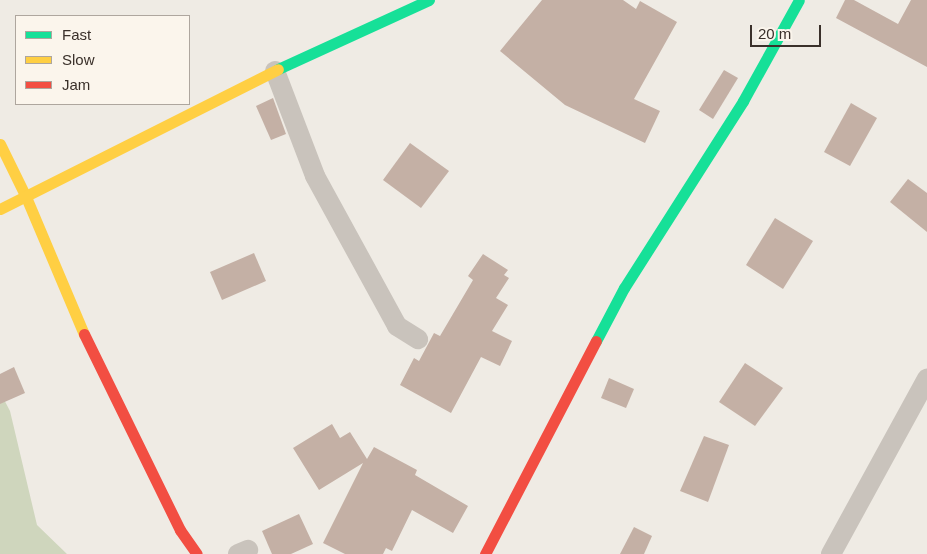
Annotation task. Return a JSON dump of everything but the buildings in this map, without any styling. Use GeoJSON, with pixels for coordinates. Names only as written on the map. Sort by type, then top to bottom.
{"type":"FeatureCollection","features":[{"type":"Feature","properties":{"kind":"street"},"geometry":{"type":"LineString","coordinates":[[0,209],[275,71],[429,0]]}},
{"type":"Feature","properties":{"kind":"street"},"geometry":{"type":"LineString","coordinates":[[485,554],[624,288],[742,101],[798,0]]}},
{"type":"Feature","properties":{"kind":"street"},"geometry":{"type":"LineString","coordinates":[[275,71],[315,176],[397,326],[418,339]]}},
{"type":"Feature","properties":{"kind":"street"},"geometry":{"type":"LineString","coordinates":[[0,144],[26,197],[73,312],[180,530],[197,554]]}},
{"type":"Feature","properties":{"kind":"street"},"geometry":{"type":"LineString","coordinates":[[831,554],[927,379]]}},
{"type":"Feature","properties":{"kind":"green space"},"geometry":{"type":"Polygon","coordinates":[[[0,392],[10,411],[37,525],[67,554],[0,554],[0,392]]]}},
{"type":"Feature","properties":{"kind":"traffic: fast"},"geometry":{"type":"LineString","coordinates":[[278,69],[429,0]]}},
{"type":"Feature","properties":{"kind":"traffic: fast"},"geometry":{"type":"LineString","coordinates":[[596,341],[624,288],[743,101],[799,0]]}},
{"type":"Feature","properties":{"kind":"traffic: slow"},"geometry":{"type":"LineString","coordinates":[[0,209],[278,69]]}},
{"type":"Feature","properties":{"kind":"traffic: slow"},"geometry":{"type":"LineString","coordinates":[[0,144],[26,197],[84,334]]}},
{"type":"Feature","properties":{"kind":"traffic: jam"},"geometry":{"type":"LineString","coordinates":[[84,334],[180,530],[197,554]]}},
{"type":"Feature","properties":{"kind":"traffic: jam"},"geometry":{"type":"LineString","coordinates":[[485,554],[596,341]]}}]}
